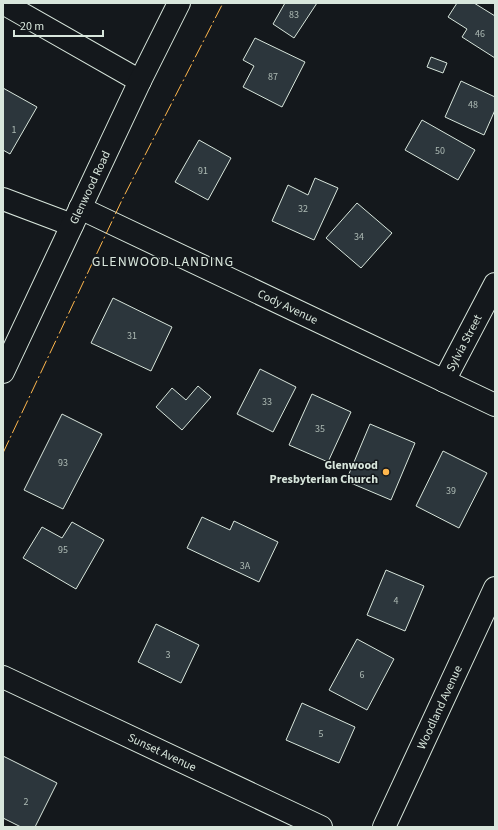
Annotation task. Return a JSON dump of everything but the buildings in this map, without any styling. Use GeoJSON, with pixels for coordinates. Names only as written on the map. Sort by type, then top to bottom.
{"type":"FeatureCollection","features":[{"type":"Feature","properties":{"kind":"street"},"geometry":{"type":"LineString","coordinates":[[3,3],[140,81]]}},
{"type":"Feature","properties":{"kind":"street","name":"Glenwood Road"},"geometry":{"type":"LineString","coordinates":[[3,372],[140,81],[179,3]]}},
{"type":"Feature","properties":{"kind":"street","name":"Cody Avenue"},"geometry":{"type":"LineString","coordinates":[[3,199],[76,216],[495,404]]}},
{"type":"Feature","properties":{"kind":"street","name":"Sylvia Street"},"geometry":{"type":"LineString","coordinates":[[444,381],[495,284]]}},
{"type":"Feature","properties":{"kind":"street","name":"Woodland Avenue"},"geometry":{"type":"LineString","coordinates":[[384,827],[495,588]]}},
{"type":"Feature","properties":{"kind":"street","name":"Sunset Avenue"},"geometry":{"type":"LineString","coordinates":[[3,678],[321,827]]}},
{"type":"Feature","properties":{"kind":"power"},"geometry":{"type":"LineString","coordinates":[[3,453],[122,200],[223,3]]}},
{"type":"Feature","properties":{"kind":"place","name":"Glenwood Presbyterian Church"},"geometry":{"type":"Point","coordinates":[386,472]}},
{"type":"Feature","properties":{"kind":"district","name":"GLENWOOD LANDING"},"geometry":{"type":"Point","coordinates":[163,261]}}]}
